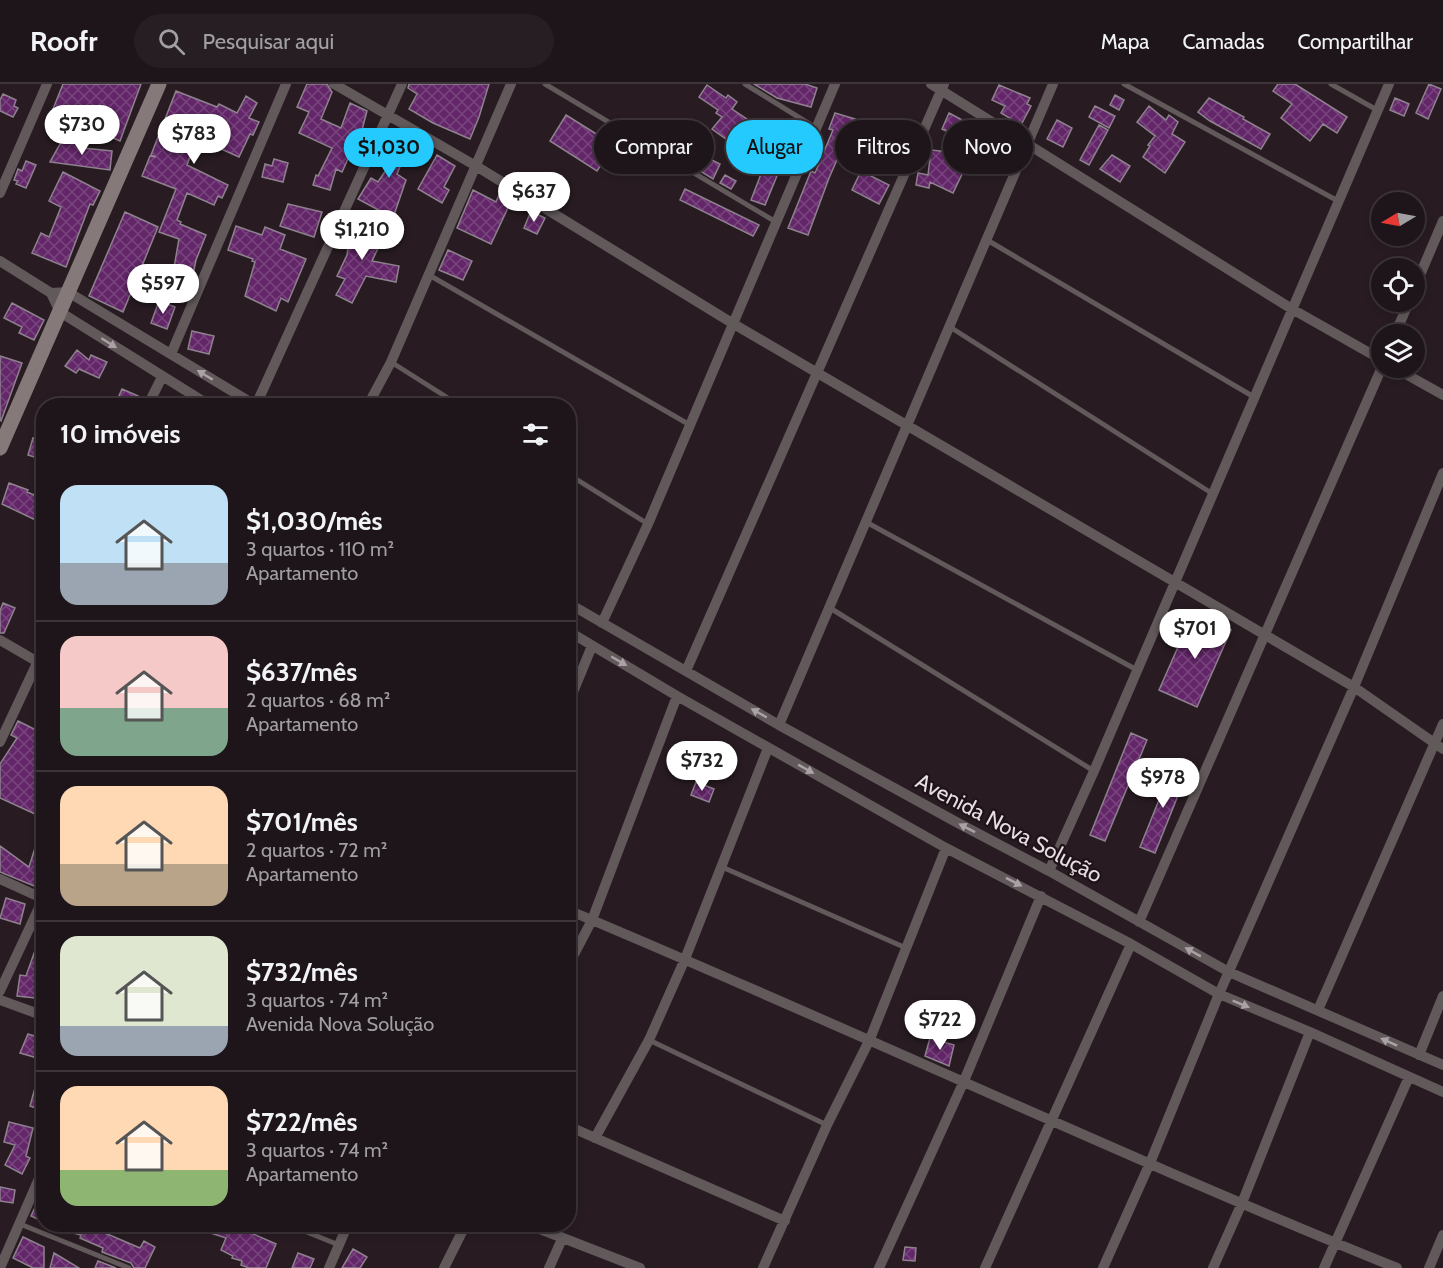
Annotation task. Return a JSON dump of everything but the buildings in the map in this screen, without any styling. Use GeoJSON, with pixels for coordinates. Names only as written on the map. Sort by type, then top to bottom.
{"type":"FeatureCollection","features":[{"type":"Feature","properties":{"kind":"street"},"geometry":{"type":"LineString","coordinates":[[0,193],[47,84]]}},
{"type":"Feature","properties":{"kind":"street"},"geometry":{"type":"LineString","coordinates":[[0,448],[159,84]]}},
{"type":"Feature","properties":{"kind":"street"},"geometry":{"type":"LineString","coordinates":[[171,354],[286,84]]}},
{"type":"Feature","properties":{"kind":"street"},"geometry":{"type":"LineString","coordinates":[[334,84],[476,166],[732,323],[1354,687],[1439,746]]}},
{"type":"Feature","properties":{"kind":"street"},"geometry":{"type":"LineString","coordinates":[[259,398],[402,84]]}},
{"type":"Feature","properties":{"kind":"street"},"geometry":{"type":"LineString","coordinates":[[372,398],[391,362],[511,84]]}},
{"type":"Feature","properties":{"kind":"street"},"geometry":{"type":"LineString","coordinates":[[819,120],[835,84]]}},
{"type":"Feature","properties":{"kind":"street"},"geometry":{"type":"LineString","coordinates":[[931,84],[943,87],[991,120]]}},
{"type":"Feature","properties":{"kind":"street"},"geometry":{"type":"LineString","coordinates":[[1033,133],[1053,84]]}},
{"type":"Feature","properties":{"kind":"street"},"geometry":{"type":"LineString","coordinates":[[1049,871],[1389,84]]}},
{"type":"Feature","properties":{"kind":"street"},"geometry":{"type":"LineString","coordinates":[[686,671],[943,87]]}},
{"type":"Feature","properties":{"kind":"street"},"geometry":{"type":"LineString","coordinates":[[1033,148],[1292,309],[1371,354]]}},
{"type":"Feature","properties":{"kind":"street"},"geometry":{"type":"LineString","coordinates":[[602,623],[648,524],[796,174]]}},
{"type":"Feature","properties":{"kind":"street"},"geometry":{"type":"LineString","coordinates":[[779,725],[1015,174]]}},
{"type":"Feature","properties":{"kind":"street"},"geometry":{"type":"LineString","coordinates":[[1425,263],[1443,221]]}},
{"type":"Feature","properties":{"kind":"street"},"geometry":{"type":"LineString","coordinates":[[0,261],[51,293],[60,312],[197,398]]}},
{"type":"Feature","properties":{"kind":"street"},"geometry":{"type":"LineString","coordinates":[[51,293],[68,292],[244,398]]}},
{"type":"Feature","properties":{"kind":"street"},"geometry":{"type":"LineString","coordinates":[[152,398],[162,377]]}},
{"type":"Feature","properties":{"kind":"street"},"geometry":{"type":"LineString","coordinates":[[1139,922],[1377,378]]}},
{"type":"Feature","properties":{"kind":"street"},"geometry":{"type":"LineString","coordinates":[[1413,378],[1443,395]]}},
{"type":"Feature","properties":{"kind":"street"},"geometry":{"type":"LineString","coordinates":[[1103,1268],[1150,1163],[1219,994],[1354,687],[1443,473]]}},
{"type":"Feature","properties":{"kind":"street","name":"Avenida Nova Solução"},"geometry":{"type":"LineString","coordinates":[[576,608],[779,725],[1049,871],[1229,972],[1443,1065]]}},
{"type":"Feature","properties":{"kind":"street","name":"Avenida Nova Solução"},"geometry":{"type":"LineString","coordinates":[[576,636],[676,696],[946,848],[1131,944],[1219,994],[1443,1092]]}},
{"type":"Feature","properties":{"kind":"street"},"geometry":{"type":"LineString","coordinates":[[0,640],[36,661]]}},
{"type":"Feature","properties":{"kind":"street"},"geometry":{"type":"LineString","coordinates":[[576,680],[592,646]]}},
{"type":"Feature","properties":{"kind":"street"},"geometry":{"type":"LineString","coordinates":[[0,742],[36,674]]}},
{"type":"Feature","properties":{"kind":"street"},"geometry":{"type":"LineString","coordinates":[[576,951],[592,920],[676,696]]}},
{"type":"Feature","properties":{"kind":"street"},"geometry":{"type":"LineString","coordinates":[[1318,1011],[1439,746],[1443,724]]}},
{"type":"Feature","properties":{"kind":"street"},"geometry":{"type":"LineString","coordinates":[[596,1138],[649,1040],[685,959],[768,748]]}},
{"type":"Feature","properties":{"kind":"street"},"geometry":{"type":"LineString","coordinates":[[763,1268],[827,1125],[870,1039],[946,848]]}},
{"type":"Feature","properties":{"kind":"street"},"geometry":{"type":"LineString","coordinates":[[0,879],[36,895]]}},
{"type":"Feature","properties":{"kind":"street"},"geometry":{"type":"LineString","coordinates":[[879,1268],[964,1081],[1041,896]]}},
{"type":"Feature","properties":{"kind":"street"},"geometry":{"type":"LineString","coordinates":[[0,991],[36,913]]}},
{"type":"Feature","properties":{"kind":"street"},"geometry":{"type":"LineString","coordinates":[[576,913],[1397,1268]]}},
{"type":"Feature","properties":{"kind":"street"},"geometry":{"type":"LineString","coordinates":[[985,1268],[1131,944]]}},
{"type":"Feature","properties":{"kind":"street"},"geometry":{"type":"LineString","coordinates":[[1419,1055],[1443,996]]}},
{"type":"Feature","properties":{"kind":"street"},"geometry":{"type":"LineString","coordinates":[[0,1000],[36,1013]]}},
{"type":"Feature","properties":{"kind":"street"},"geometry":{"type":"LineString","coordinates":[[1213,1268],[1242,1203],[1310,1032]]}},
{"type":"Feature","properties":{"kind":"street"},"geometry":{"type":"LineString","coordinates":[[1324,1268],[1408,1077]]}},
{"type":"Feature","properties":{"kind":"street"},"geometry":{"type":"LineString","coordinates":[[576,1129],[785,1221]]}},
{"type":"Feature","properties":{"kind":"street"},"geometry":{"type":"LineString","coordinates":[[0,1268],[36,1186]]}},
{"type":"Feature","properties":{"kind":"street"},"geometry":{"type":"LineString","coordinates":[[329,1268],[345,1232]]}},
{"type":"Feature","properties":{"kind":"street"},"geometry":{"type":"LineString","coordinates":[[444,1268],[461,1232]]}},
{"type":"Feature","properties":{"kind":"street"},"geometry":{"type":"LineString","coordinates":[[546,1232],[640,1268]]}},
{"type":"Feature","properties":{"kind":"street"},"geometry":{"type":"LineString","coordinates":[[1429,1268],[1443,1235]]}},
{"type":"Feature","properties":{"kind":"street"},"geometry":{"type":"LineString","coordinates":[[549,1268],[562,1239]]}},
{"type":"Feature","properties":{"kind":"lane"},"geometry":{"type":"LineString","coordinates":[[545,84],[776,222]]}},
{"type":"Feature","properties":{"kind":"lane"},"geometry":{"type":"LineString","coordinates":[[745,84],[803,120]]}},
{"type":"Feature","properties":{"kind":"lane"},"geometry":{"type":"LineString","coordinates":[[1124,84],[1338,201]]}},
{"type":"Feature","properties":{"kind":"lane"},"geometry":{"type":"LineString","coordinates":[[1331,84],[1377,110]]}},
{"type":"Feature","properties":{"kind":"lane"},"geometry":{"type":"LineString","coordinates":[[987,240],[1254,397]]}},
{"type":"Feature","properties":{"kind":"lane"},"geometry":{"type":"LineString","coordinates":[[429,275],[690,425]]}},
{"type":"Feature","properties":{"kind":"lane"},"geometry":{"type":"LineString","coordinates":[[950,327],[1213,494]]}},
{"type":"Feature","properties":{"kind":"lane"},"geometry":{"type":"LineString","coordinates":[[391,362],[448,398]]}},
{"type":"Feature","properties":{"kind":"lane"},"geometry":{"type":"LineString","coordinates":[[576,479],[648,524]]}},
{"type":"Feature","properties":{"kind":"lane"},"geometry":{"type":"LineString","coordinates":[[866,522],[1137,670]]}},
{"type":"Feature","properties":{"kind":"lane"},"geometry":{"type":"LineString","coordinates":[[829,608],[1094,771]]}},
{"type":"Feature","properties":{"kind":"lane"},"geometry":{"type":"LineString","coordinates":[[722,867],[906,948]]}},
{"type":"Feature","properties":{"kind":"lane"},"geometry":{"type":"LineString","coordinates":[[649,1040],[827,1125]]}},
{"type":"Feature","properties":{"kind":"lane"},"geometry":{"type":"LineString","coordinates":[[20,1224],[36,1230]]}},
{"type":"Feature","properties":{"kind":"lane"},"geometry":{"type":"LineString","coordinates":[[40,1232],[129,1268]]}},
{"type":"Feature","properties":{"kind":"lane"},"geometry":{"type":"LineString","coordinates":[[307,1232],[339,1245]]}}]}
